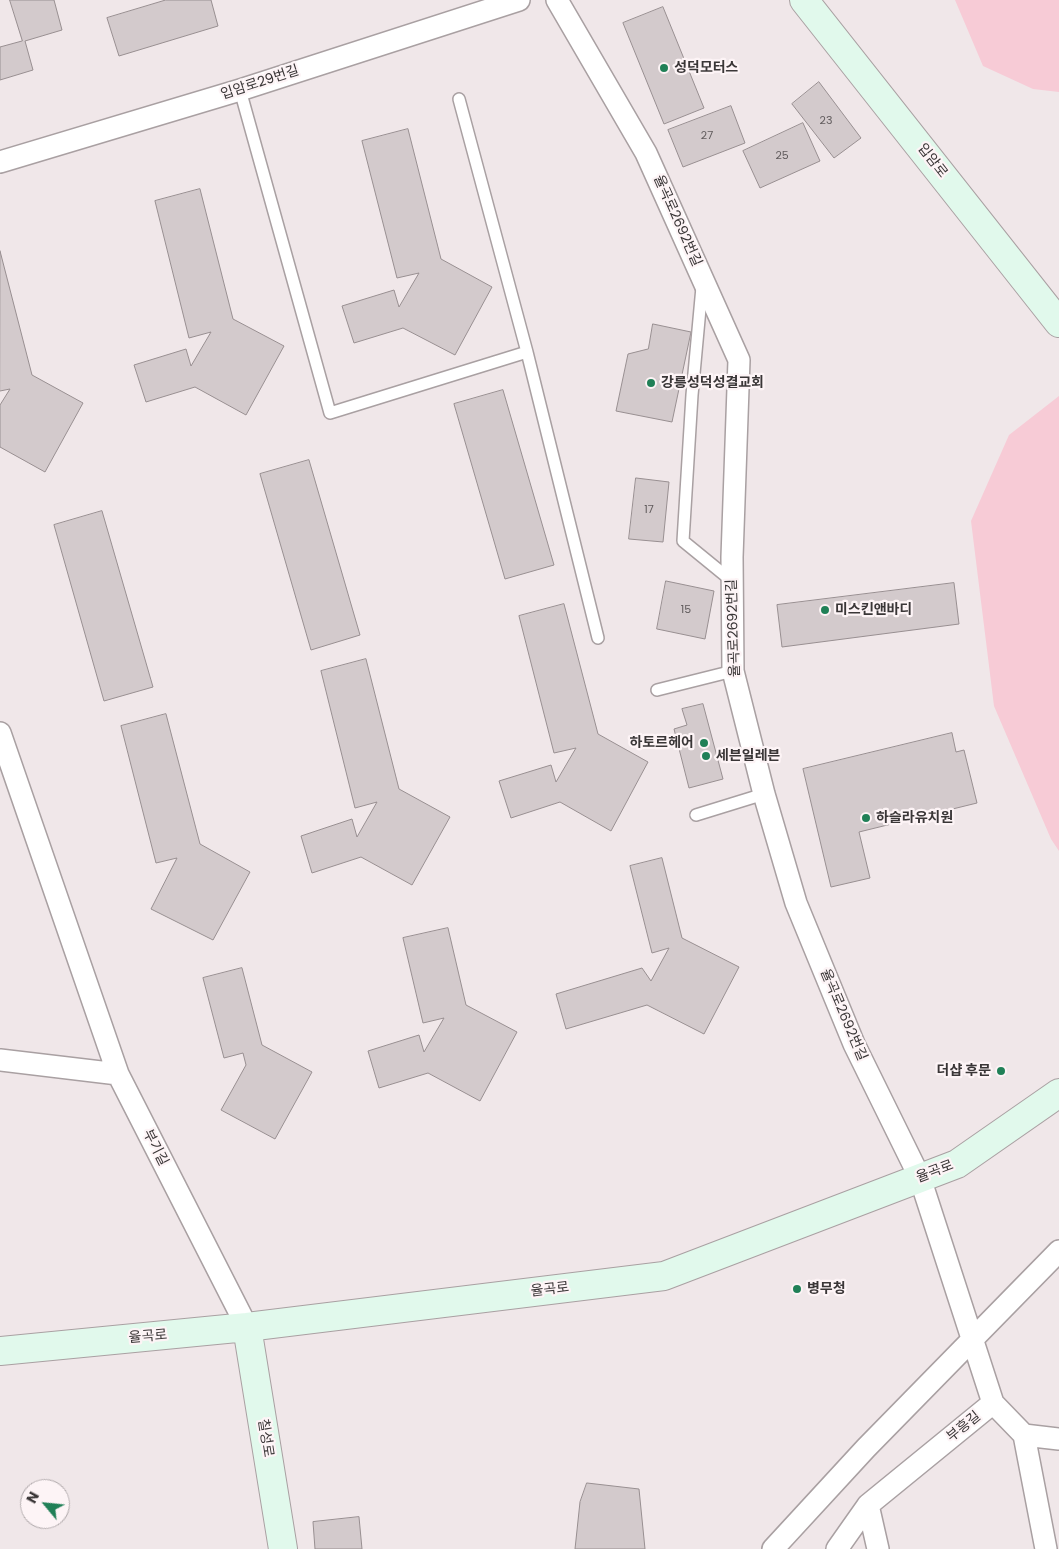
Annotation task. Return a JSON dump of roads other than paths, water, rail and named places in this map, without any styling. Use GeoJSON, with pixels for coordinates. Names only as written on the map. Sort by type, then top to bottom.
{"type":"FeatureCollection","features":[{"type":"Feature","properties":{"kind":"street","name":"입암로29번길"},"geometry":{"type":"LineString","coordinates":[[0,162],[240,90],[519,0]]}},
{"type":"Feature","properties":{"kind":"street","name":"율곡로2692번길"},"geometry":{"type":"LineString","coordinates":[[557,0],[646,153],[739,360],[732,581],[733,671],[764,794],[796,903],[854,1044],[920,1178],[993,1403]]}},
{"type":"Feature","properties":{"kind":"street","name":"입암로"},"geometry":{"type":"LineString","coordinates":[[804,0],[1059,322]]}},
{"type":"Feature","properties":{"kind":"street","name":"부기길"},"geometry":{"type":"LineString","coordinates":[[0,733],[118,1074],[247,1327]]}},
{"type":"Feature","properties":{"kind":"street"},"geometry":{"type":"LineString","coordinates":[[0,1060],[118,1074]]}},
{"type":"Feature","properties":{"kind":"street","name":"율곡로"},"geometry":{"type":"LineString","coordinates":[[0,1351],[247,1327],[664,1276],[957,1164],[1059,1093]]}},
{"type":"Feature","properties":{"kind":"street"},"geometry":{"type":"LineString","coordinates":[[773,1549],[866,1448],[973,1341],[1059,1251]]}},
{"type":"Feature","properties":{"kind":"street","name":"칠성로"},"geometry":{"type":"LineString","coordinates":[[247,1327],[283,1549]]}},
{"type":"Feature","properties":{"kind":"street","name":"부흥길"},"geometry":{"type":"LineString","coordinates":[[837,1549],[868,1505],[993,1403],[1024,1436]]}},
{"type":"Feature","properties":{"kind":"street"},"geometry":{"type":"LineString","coordinates":[[1046,1549],[1024,1436],[1059,1439]]}},
{"type":"Feature","properties":{"kind":"street"},"geometry":{"type":"LineString","coordinates":[[868,1505],[878,1549]]}},
{"type":"Feature","properties":{"kind":"lane"},"geometry":{"type":"LineString","coordinates":[[240,90],[330,413],[527,352]]}},
{"type":"Feature","properties":{"kind":"lane"},"geometry":{"type":"LineString","coordinates":[[459,99],[527,352],[598,638]]}},
{"type":"Feature","properties":{"kind":"lane"},"geometry":{"type":"LineString","coordinates":[[702,279],[692,395],[683,541],[732,581]]}},
{"type":"Feature","properties":{"kind":"lane"},"geometry":{"type":"LineString","coordinates":[[657,690],[733,671]]}},
{"type":"Feature","properties":{"kind":"lane"},"geometry":{"type":"LineString","coordinates":[[696,815],[764,794]]}},
{"type":"Feature","properties":{"kind":"place","name":"성덕모터스"},"geometry":{"type":"Point","coordinates":[664,68]}},
{"type":"Feature","properties":{"kind":"place","name":"강릉성덕성결교회"},"geometry":{"type":"Point","coordinates":[651,383]}},
{"type":"Feature","properties":{"kind":"place","name":"미스킨앤바디"},"geometry":{"type":"Point","coordinates":[825,610]}},
{"type":"Feature","properties":{"kind":"place","name":"하토르헤어"},"geometry":{"type":"Point","coordinates":[704,743]}},
{"type":"Feature","properties":{"kind":"place","name":"세븐일레븐"},"geometry":{"type":"Point","coordinates":[706,756]}},
{"type":"Feature","properties":{"kind":"place","name":"하슬라유치원"},"geometry":{"type":"Point","coordinates":[866,818]}},
{"type":"Feature","properties":{"kind":"place","name":"더샵 후문"},"geometry":{"type":"Point","coordinates":[1001,1071]}},
{"type":"Feature","properties":{"kind":"place","name":"병무청"},"geometry":{"type":"Point","coordinates":[797,1289]}}]}
